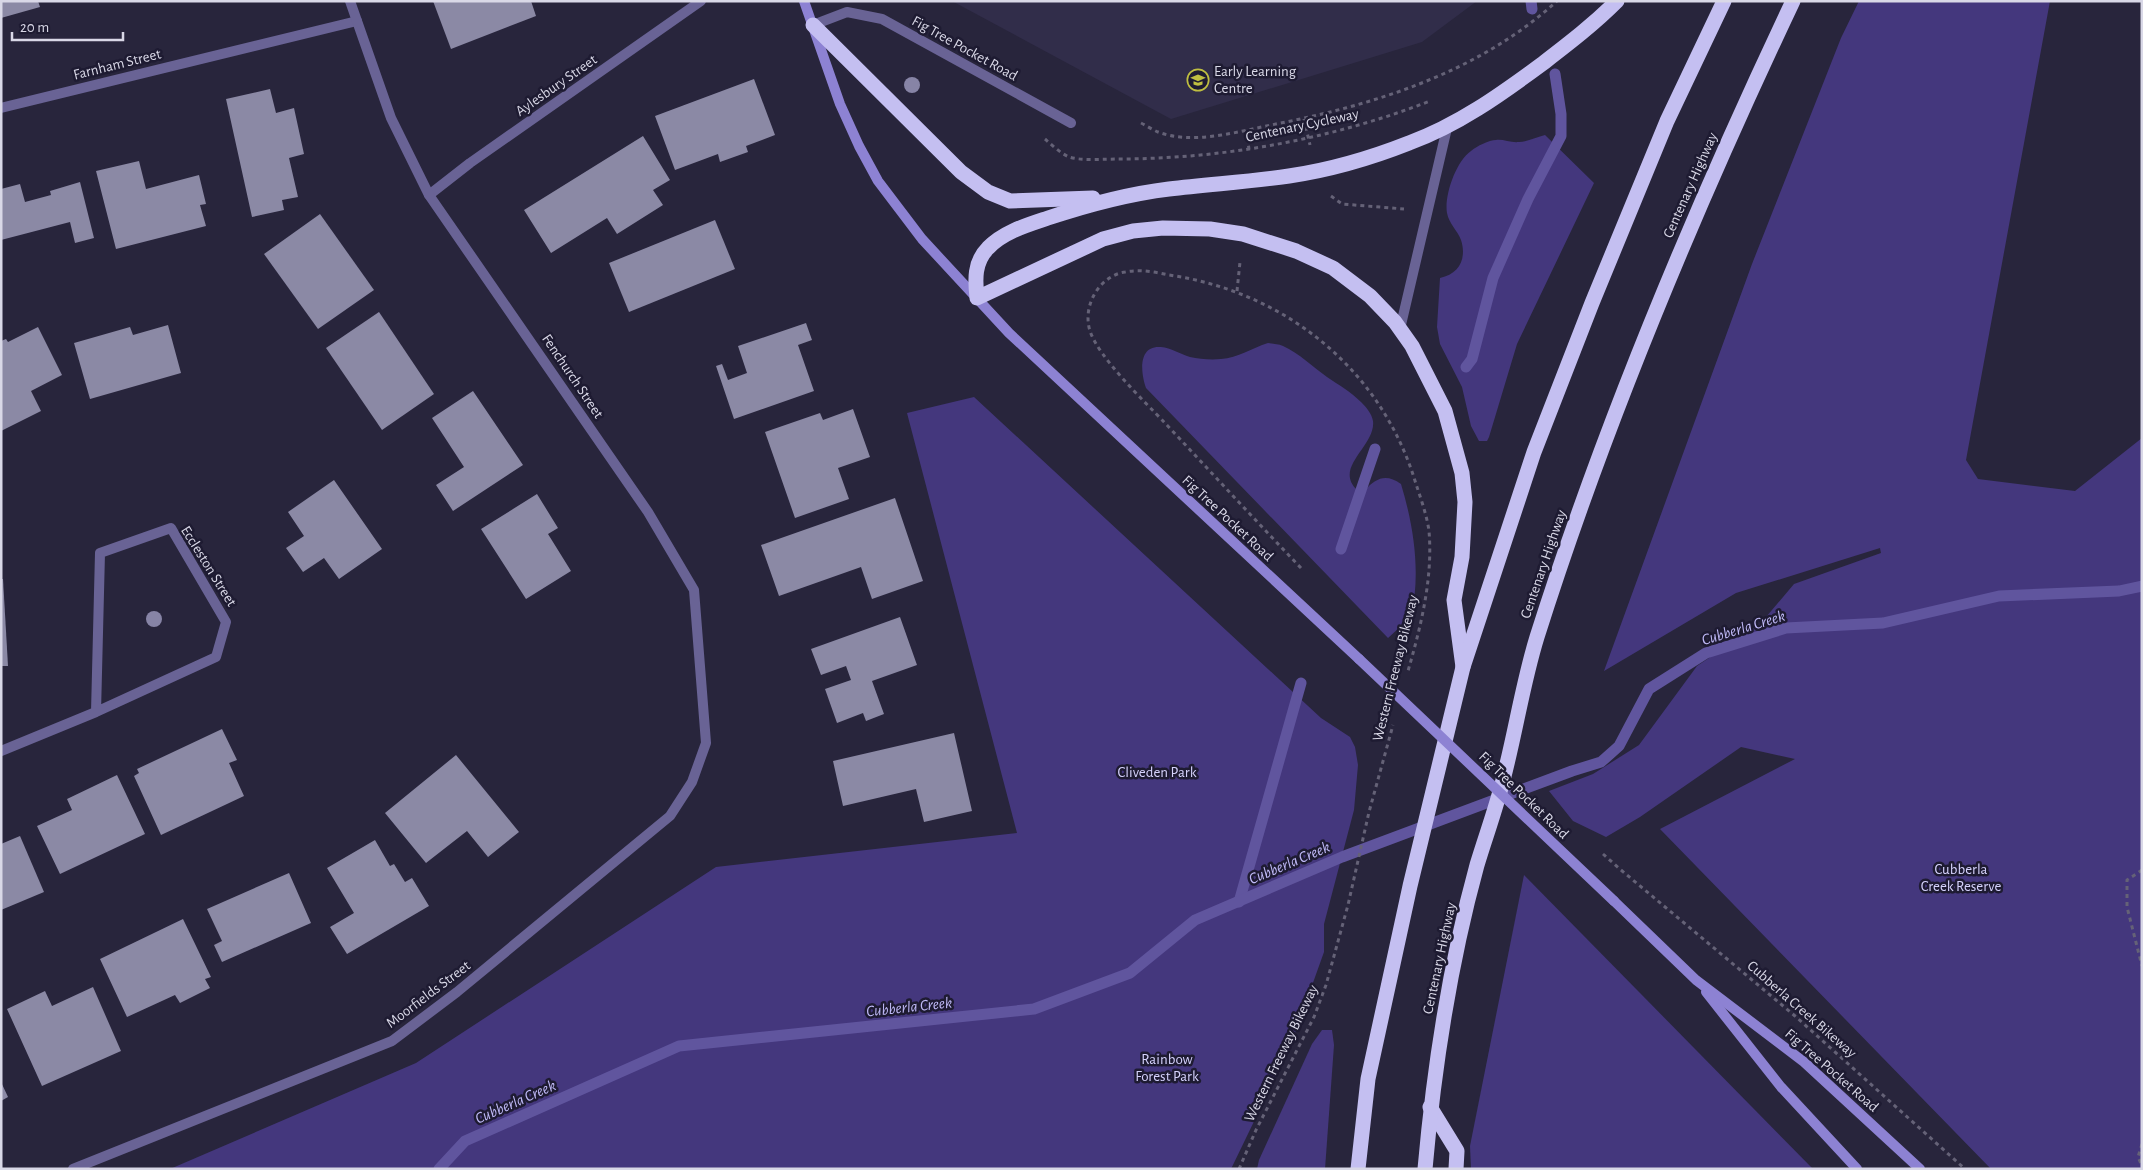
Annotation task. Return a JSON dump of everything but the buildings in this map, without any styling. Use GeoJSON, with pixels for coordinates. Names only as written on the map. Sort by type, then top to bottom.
{"type":"FeatureCollection","features":[{"type":"Feature","properties":{"kind":"highway"},"geometry":{"type":"LineString","coordinates":[[1463,667],[1454,600],[1464,531],[1465,502],[1462,473],[1445,412],[1427,373],[1400,329],[1370,296],[1332,268],[1296,251],[1263,239],[1195,228],[1163,228],[1133,231],[1103,240],[977,298],[975,274],[980,260],[987,249],[996,241],[1013,231],[1035,222],[1130,196],[1290,176],[1376,155],[1447,128],[1517,82],[1592,26],[1617,1]]}},
{"type":"Feature","properties":{"kind":"highway"},"geometry":{"type":"LineString","coordinates":[[1358,1169],[1368,1079],[1410,886],[1463,667],[1534,452],[1592,303],[1667,121],[1724,1]]}},
{"type":"Feature","properties":{"kind":"highway","name":"Centenary Highway"},"geometry":{"type":"LineString","coordinates":[[1425,1169],[1430,1107],[1445,1017],[1477,865],[1504,778],[1536,641],[1618,406],[1684,242],[1793,1]]}},
{"type":"Feature","properties":{"kind":"highway"},"geometry":{"type":"LineString","coordinates":[[813,25],[961,172],[988,192],[1010,201],[1130,196]]}},
{"type":"Feature","properties":{"kind":"highway"},"geometry":{"type":"LineString","coordinates":[[1430,1107],[1457,1151],[1456,1169]]}},
{"type":"Feature","properties":{"kind":"main road","name":"Fig Tree Pocket Road"},"geometry":{"type":"LineString","coordinates":[[804,1],[840,104],[878,181],[922,240],[1009,333],[1359,659],[1696,980],[1804,1062],[1920,1169]]}},
{"type":"Feature","properties":{"kind":"main road","name":"Fig Tree Pocket Road"},"geometry":{"type":"LineString","coordinates":[[1696,980],[1781,1087],[1857,1169]]}},
{"type":"Feature","properties":{"kind":"street","name":"Fenchurch Street"},"geometry":{"type":"LineString","coordinates":[[350,1],[391,118],[430,195],[648,512],[694,590],[706,742],[692,782]]}},
{"type":"Feature","properties":{"kind":"street","name":"Aylesbury Street"},"geometry":{"type":"LineString","coordinates":[[430,195],[470,163],[701,1]]}},
{"type":"Feature","properties":{"kind":"street","name":"Fig Tree Pocket Road"},"geometry":{"type":"LineString","coordinates":[[813,25],[847,12],[882,19],[1071,123]]}},
{"type":"Feature","properties":{"kind":"street","name":"Farnham Street"},"geometry":{"type":"LineString","coordinates":[[1,108],[357,21]]}},
{"type":"Feature","properties":{"kind":"street"},"geometry":{"type":"LineString","coordinates":[[1400,329],[1447,128]]}},
{"type":"Feature","properties":{"kind":"street","name":"Eccleston Street"},"geometry":{"type":"LineString","coordinates":[[1,751],[96,712],[216,657],[226,622],[171,528],[100,553],[96,712]]}},
{"type":"Feature","properties":{"kind":"street","name":"Moorfields Street"},"geometry":{"type":"LineString","coordinates":[[73,1169],[392,1041],[457,992],[670,816],[692,782]]}},
{"type":"Feature","properties":{"kind":"path"},"geometry":{"type":"LineString","coordinates":[[1142,123],[1159,132],[1179,136],[1198,136],[1246,130],[1304,119],[1368,103],[1429,81],[1467,63],[1513,35],[1557,1]]}},
{"type":"Feature","properties":{"kind":"path","name":"Centenary Cycleway"},"geometry":{"type":"LineString","coordinates":[[1041,135],[1070,157],[1160,159],[1249,149],[1308,138],[1373,121],[1436,99]]}},
{"type":"Feature","properties":{"kind":"path"},"geometry":{"type":"LineString","coordinates":[[1304,119],[1308,138]]}},
{"type":"Feature","properties":{"kind":"path"},"geometry":{"type":"LineString","coordinates":[[1246,130],[1249,149]]}},
{"type":"Feature","properties":{"kind":"path"},"geometry":{"type":"LineString","coordinates":[[1327,191],[1332,198],[1342,204],[1384,206],[1427,212]]}},
{"type":"Feature","properties":{"kind":"path"},"geometry":{"type":"LineString","coordinates":[[1237,291],[1241,255]]}},
{"type":"Feature","properties":{"kind":"path","name":"Western Freeway Bikeway"},"geometry":{"type":"LineString","coordinates":[[1304,571],[1127,384],[1097,345],[1090,331],[1090,301],[1098,288],[1109,278],[1122,272],[1138,271],[1180,276],[1237,291],[1281,312],[1304,327],[1364,383],[1385,412],[1401,443],[1411,468],[1429,530],[1429,568],[1424,606],[1406,678]]}},
{"type":"Feature","properties":{"kind":"path","name":"Western Freeway Bikeway"},"geometry":{"type":"LineString","coordinates":[[1240,1169],[1256,1130],[1314,1017],[1329,977],[1348,905],[1369,812],[1394,722]]}},
{"type":"Feature","properties":{"kind":"path","name":"Cubberla Creek Bikeway"},"geometry":{"type":"LineString","coordinates":[[1621,870],[1795,1016],[1965,1169]]}},
{"type":"Feature","properties":{"kind":"path"},"geometry":{"type":"LineString","coordinates":[[2142,870],[2127,880],[2127,907],[2142,966]]}},
{"type":"Feature","properties":{"kind":"path"},"geometry":{"type":"LineString","coordinates":[[2142,1144],[2138,1157],[2142,1166]]}},
{"type":"Feature","properties":{"kind":"shaded area","name":"Early Learning Centre"},"geometry":{"type":"Polygon","coordinates":[[[952,1],[1477,1],[1422,42],[1171,119],[952,1]]]}},
{"type":"Feature","properties":{"kind":"green space","name":"Cubberla Creek Reserve"},"geometry":{"type":"Polygon","coordinates":[[[1859,1],[2050,1],[1966,460],[1978,479],[2075,491],[2142,438],[2142,1169],[1991,1169],[1660,829],[1795,759],[1741,747],[1640,817],[1606,837],[1573,821],[1549,791],[1593,774],[1639,745],[1697,666],[1761,623],[1794,584],[1881,553],[1880,548],[1736,593],[1604,671],[1752,264],[1841,38],[1859,1]]]}},
{"type":"Feature","properties":{"kind":"green space"},"geometry":{"type":"Polygon","coordinates":[[[1545,135],[1594,183],[1517,344],[1489,437],[1487,441],[1479,441],[1471,426],[1462,387],[1440,344],[1437,327],[1440,278],[1447,276],[1457,269],[1463,253],[1461,240],[1448,217],[1447,198],[1452,179],[1460,163],[1476,147],[1493,140],[1522,142],[1545,135]]]}},
{"type":"Feature","properties":{"kind":"green space"},"geometry":{"type":"Polygon","coordinates":[[[1268,343],[1281,345],[1295,352],[1353,395],[1370,413],[1373,421],[1372,430],[1352,465],[1350,473],[1351,481],[1357,490],[1365,490],[1373,482],[1381,478],[1391,479],[1401,484],[1413,533],[1415,550],[1414,600],[1411,617],[1388,638],[1146,388],[1142,368],[1144,355],[1153,348],[1161,347],[1194,358],[1217,359],[1233,357],[1268,343]]]}},
{"type":"Feature","properties":{"kind":"green space","name":"Cliveden Park"},"geometry":{"type":"Polygon","coordinates":[[[974,397],[1321,718],[1350,737],[1355,747],[1358,765],[1354,810],[1324,924],[1324,952],[1290,1047],[1231,1169],[170,1169],[416,1063],[716,867],[1017,833],[907,413],[974,397]]]}},
{"type":"Feature","properties":{"kind":"green space"},"geometry":{"type":"Polygon","coordinates":[[[1524,875],[1813,1169],[1471,1169],[1470,1146],[1524,875]]]}},
{"type":"Feature","properties":{"kind":"green space"},"geometry":{"type":"Polygon","coordinates":[[[1322,1030],[1332,1030],[1334,1045],[1325,1169],[1257,1169],[1259,1160],[1312,1044],[1322,1030]]]}},
{"type":"Feature","properties":{"kind":"waterway"},"geometry":{"type":"LineString","coordinates":[[1531,1],[1532,9]]}},
{"type":"Feature","properties":{"kind":"waterway"},"geometry":{"type":"LineString","coordinates":[[1466,367],[1472,359],[1493,278],[1528,199],[1561,136],[1561,114],[1555,74]]}},
{"type":"Feature","properties":{"kind":"waterway"},"geometry":{"type":"LineString","coordinates":[[1341,549],[1375,449]]}},
{"type":"Feature","properties":{"kind":"waterway","name":"Cubberla Creek"},"geometry":{"type":"LineString","coordinates":[[439,1169],[465,1141],[679,1046],[1034,1009],[1130,973],[1195,920],[1342,857],[1572,771],[1601,762],[1619,746],[1649,689],[1706,653],[1786,628],[1883,623],[1999,596],[2119,591],[2142,586]]}},
{"type":"Feature","properties":{"kind":"waterway"},"geometry":{"type":"LineString","coordinates":[[1239,902],[1301,683]]}},
{"type":"Feature","properties":{"kind":"place","name":"Early Learning Centre"},"geometry":{"type":"Point","coordinates":[1198,80]}},
{"type":"Feature","properties":{"kind":"park label","name":"Rainbow Forest Park"},"geometry":{"type":"Point","coordinates":[1167,1068]}}]}
